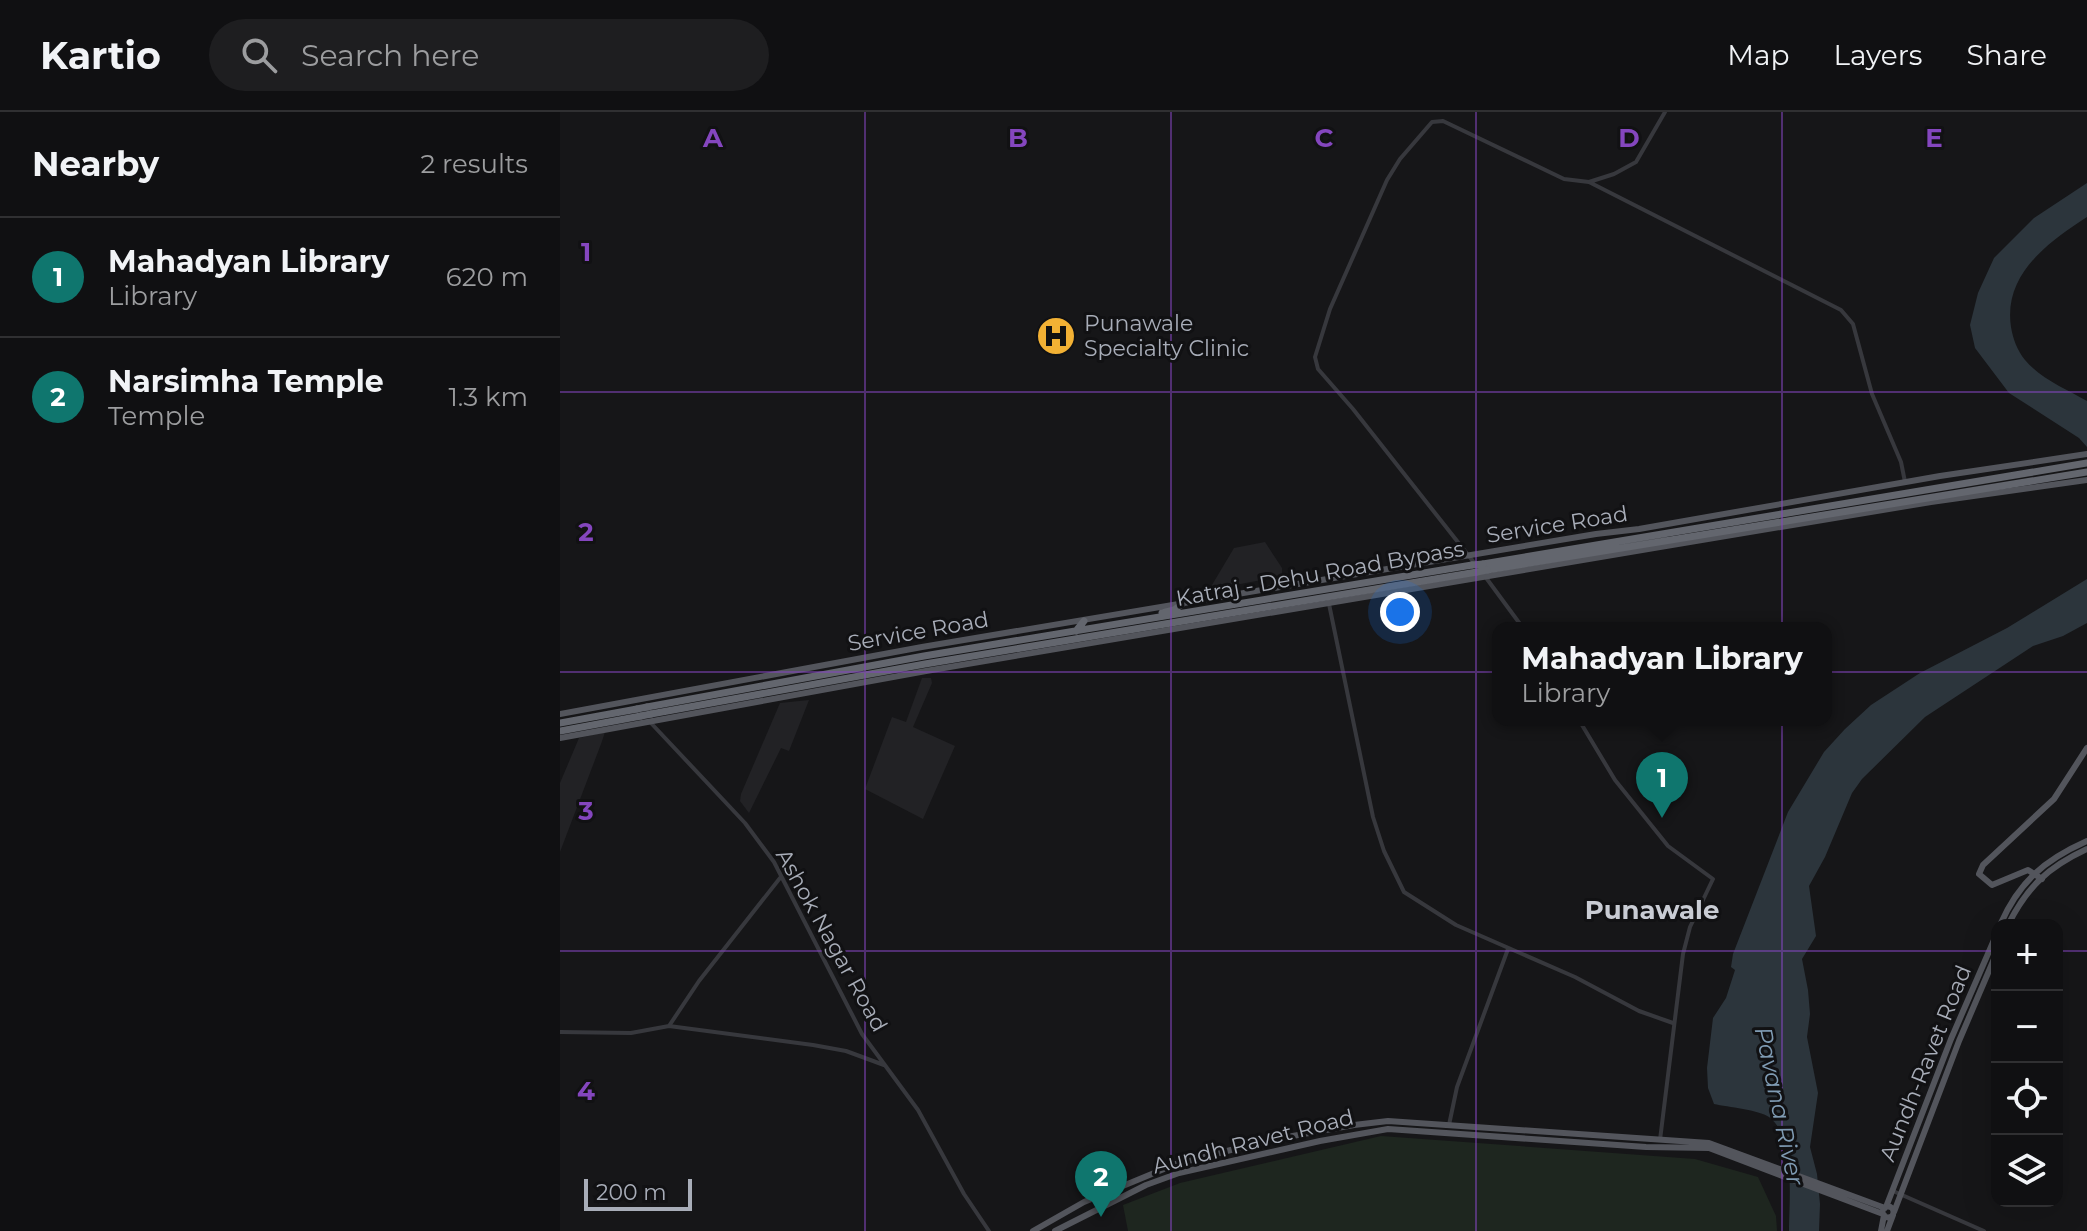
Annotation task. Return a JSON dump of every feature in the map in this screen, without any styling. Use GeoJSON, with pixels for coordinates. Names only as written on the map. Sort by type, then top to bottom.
{"type":"FeatureCollection","features":[{"type":"Feature","properties":{"kind":"highway","name":"Katraj - Dehu Road Bypass"},"geometry":{"type":"LineString","coordinates":[[1485,571],[1753,514],[2087,463]]}},
{"type":"Feature","properties":{"kind":"highway","name":"Katraj - Dehu Road Bypass"},"geometry":{"type":"LineString","coordinates":[[649,714],[831,669],[1076,631],[1112,621],[1138,621],[1474,569],[1485,571],[2087,472]]}},
{"type":"Feature","properties":{"kind":"highway","name":"Katraj - Dehu Road Bypass"},"geometry":{"type":"LineString","coordinates":[[560,723],[639,712],[649,714],[1329,601],[1474,569]]}},
{"type":"Feature","properties":{"kind":"highway"},"geometry":{"type":"LineString","coordinates":[[1138,621],[1181,605]]}},
{"type":"Feature","properties":{"kind":"highway"},"geometry":{"type":"LineString","coordinates":[[1076,631],[1084,621]]}},
{"type":"Feature","properties":{"kind":"highway","name":"Katraj - Dehu Road Bypass"},"geometry":{"type":"LineString","coordinates":[[560,731],[639,712]]}},
{"type":"Feature","properties":{"kind":"main road","name":"Service Road"},"geometry":{"type":"LineString","coordinates":[[560,714],[831,669],[1084,621],[1112,621],[1181,605],[1469,555],[1753,514],[1905,482],[2087,454]]}},
{"type":"Feature","properties":{"kind":"main road","name":"Service Road"},"geometry":{"type":"LineString","coordinates":[[1329,601],[1485,571],[2087,480]]}},
{"type":"Feature","properties":{"kind":"main road"},"geometry":{"type":"LineString","coordinates":[[560,738],[649,714]]}},
{"type":"Feature","properties":{"kind":"main road"},"geometry":{"type":"LineString","coordinates":[[2039,876],[2028,870],[1992,885],[1979,874],[1983,865],[2054,799],[2087,748]]}},
{"type":"Feature","properties":{"kind":"main road"},"geometry":{"type":"LineString","coordinates":[[2011,919],[2023,896],[2039,876],[2061,854],[2087,841]]}},
{"type":"Feature","properties":{"kind":"main road"},"geometry":{"type":"LineString","coordinates":[[2003,919],[2016,894],[2039,876],[2087,849]]}},
{"type":"Feature","properties":{"kind":"main road","name":"Aundh-Ravet Road"},"geometry":{"type":"LineString","coordinates":[[1887,1231],[1896,1193],[1951,1039],[1991,947]]}},
{"type":"Feature","properties":{"kind":"main road","name":"Aundh-Ravet Road"},"geometry":{"type":"LineString","coordinates":[[1881,1231],[1885,1211],[1896,1193],[1991,966]]}},
{"type":"Feature","properties":{"kind":"main road"},"geometry":{"type":"LineString","coordinates":[[1373,1126],[1449,1125],[1660,1143]]}},
{"type":"Feature","properties":{"kind":"main road"},"geometry":{"type":"LineString","coordinates":[[1373,1126],[1701,1145],[1885,1211],[1888,1217],[1893,1213]]}},
{"type":"Feature","properties":{"kind":"main road","name":"Aundh Ravet Road"},"geometry":{"type":"LineString","coordinates":[[1033,1231],[1084,1202],[1176,1164],[1270,1140],[1373,1126]]}},
{"type":"Feature","properties":{"kind":"main road","name":"Aundh Ravet Road"},"geometry":{"type":"LineString","coordinates":[[1055,1231],[1164,1178],[1373,1126]]}},
{"type":"Feature","properties":{"kind":"street"},"geometry":{"type":"LineString","coordinates":[[1589,182],[1614,174],[1636,162],[1665,112]]}},
{"type":"Feature","properties":{"kind":"street"},"geometry":{"type":"LineString","coordinates":[[1519,622],[1485,571],[1318,369],[1315,354],[1334,300],[1387,180],[1400,159],[1432,122],[1443,121],[1564,179],[1589,182],[1841,310],[1853,324],[1872,394],[1901,462],[1905,482]]}},
{"type":"Feature","properties":{"kind":"street"},"geometry":{"type":"LineString","coordinates":[[1329,601],[1373,817],[1384,851],[1404,892],[1447,920],[1562,970],[1639,1011],[1673,1023]]}},
{"type":"Feature","properties":{"kind":"street","name":"Ashok Nagar Road"},"geometry":{"type":"LineString","coordinates":[[637,699],[745,823],[774,862],[862,1034],[918,1110],[964,1194],[989,1231]]}},
{"type":"Feature","properties":{"kind":"street"},"geometry":{"type":"LineString","coordinates":[[1583,726],[1615,780],[1668,846],[1713,879],[1687,935],[1673,1023],[1660,1143]]}},
{"type":"Feature","properties":{"kind":"street"},"geometry":{"type":"LineString","coordinates":[[669,1026],[717,958],[781,877]]}},
{"type":"Feature","properties":{"kind":"street"},"geometry":{"type":"LineString","coordinates":[[1449,1125],[1457,1087],[1508,949]]}},
{"type":"Feature","properties":{"kind":"street"},"geometry":{"type":"LineString","coordinates":[[560,1032],[631,1033],[669,1026],[846,1051],[886,1066]]}},
{"type":"Feature","properties":{"kind":"street"},"geometry":{"type":"LineString","coordinates":[[1896,1193],[1984,1231]]}},
{"type":"Feature","properties":{"kind":"shaded area"},"geometry":{"type":"Polygon","coordinates":[[[1265,542],[1282,568],[1282,576],[1209,590],[1234,548],[1265,542]]]}},
{"type":"Feature","properties":{"kind":"shaded area"},"geometry":{"type":"Polygon","coordinates":[[[922,678],[931,678],[932,683],[913,727],[955,746],[923,819],[865,789],[892,717],[906,722],[922,678]]]}},
{"type":"Feature","properties":{"kind":"shaded area"},"geometry":{"type":"Polygon","coordinates":[[[809,700],[789,751],[781,748],[749,813],[740,801],[741,794],[780,703],[809,700]]]}},
{"type":"Feature","properties":{"kind":"shaded area"},"geometry":{"type":"Polygon","coordinates":[[[605,732],[560,852],[560,783],[579,738],[605,732]]]}},
{"type":"Feature","properties":{"kind":"shaded area"},"geometry":{"type":"Polygon","coordinates":[[[1381,1136],[1695,1159],[1758,1177],[1776,1216],[1777,1231],[1128,1231],[1123,1205],[1180,1183],[1381,1136]]]}},
{"type":"Feature","properties":{"kind":"water"},"geometry":{"type":"Polygon","coordinates":[[[2087,183],[2087,217],[2058,237],[2031,262],[2014,291],[2010,308],[2013,336],[2025,360],[2046,378],[2087,401],[2087,447],[2079,438],[2009,393],[1975,348],[1970,325],[1978,293],[1994,258],[2034,218],[2087,183]]]}},
{"type":"Feature","properties":{"kind":"water","name":"Pavana River"},"geometry":{"type":"Polygon","coordinates":[[[2087,579],[2087,623],[2063,636],[2033,646],[1925,717],[1862,779],[1852,793],[1809,886],[1816,936],[1802,959],[1810,1014],[1807,1037],[1818,1093],[1810,1147],[1817,1174],[1819,1231],[1789,1231],[1789,1170],[1784,1139],[1778,1126],[1764,1115],[1714,1104],[1708,1088],[1707,1068],[1713,1018],[1726,998],[1735,970],[1731,967],[1733,954],[1788,812],[1824,752],[1871,705],[1920,673],[2007,628],[2087,579]]]}},
{"type":"Feature","properties":{"kind":"place","name":"Punawale Specialty Clinic"},"geometry":{"type":"Point","coordinates":[1056,336]}},
{"type":"Feature","properties":{"kind":"place","name":"Mahadyan Library"},"geometry":{"type":"Point","coordinates":[1662,818]}},
{"type":"Feature","properties":{"kind":"place","name":"Narsimha Temple"},"geometry":{"type":"Point","coordinates":[1101,1217]}},
{"type":"Feature","properties":{"kind":"district","name":"Punawale"},"geometry":{"type":"Point","coordinates":[1652,910]}}]}
